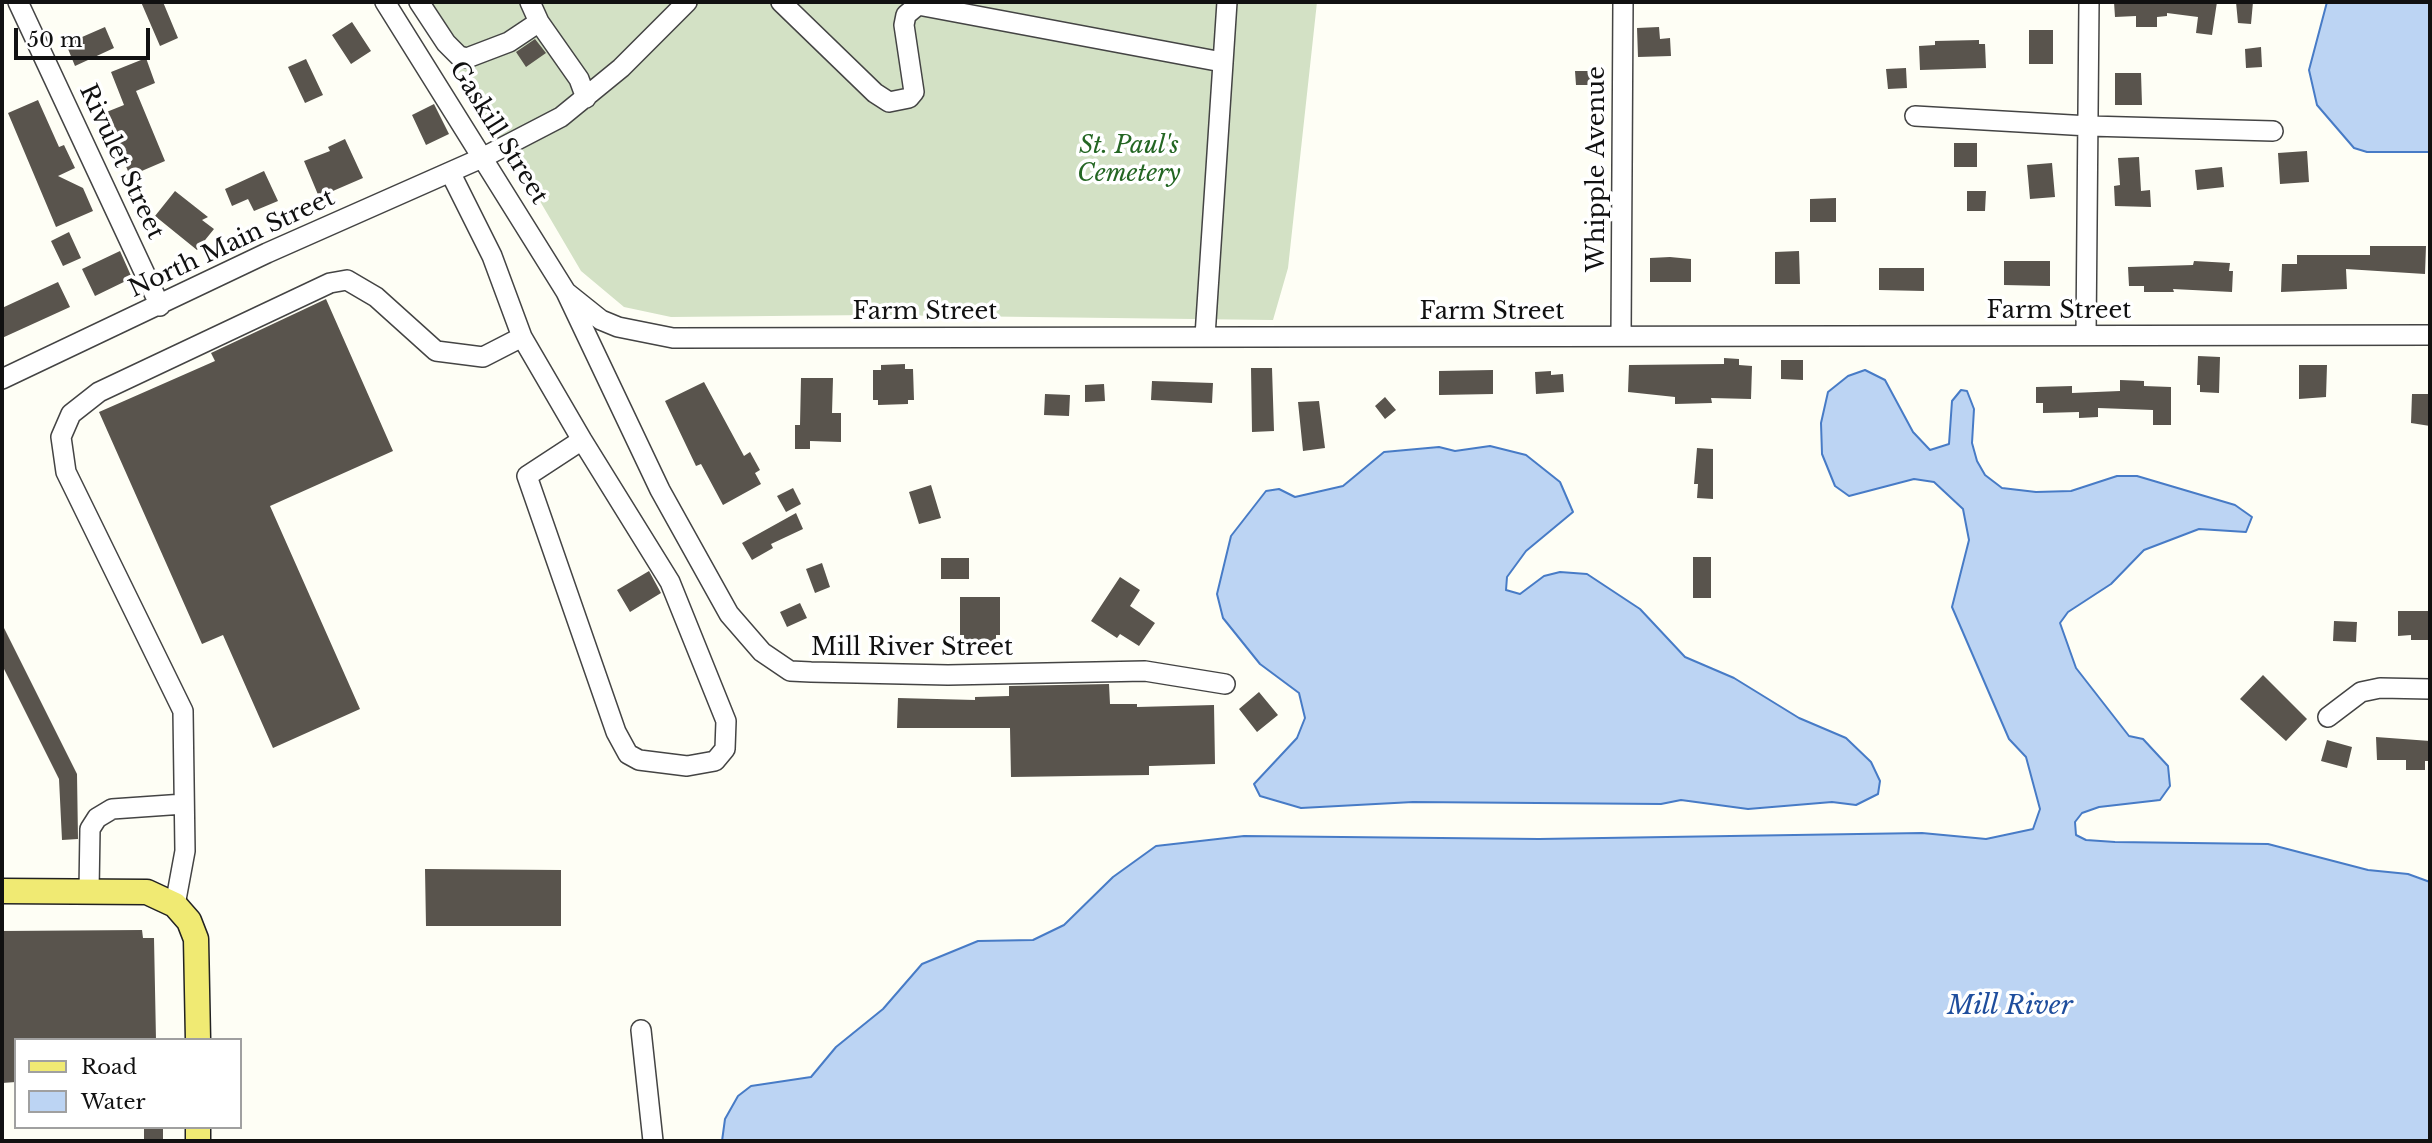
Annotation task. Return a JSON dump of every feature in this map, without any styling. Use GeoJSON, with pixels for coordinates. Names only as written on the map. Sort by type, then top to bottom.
{"type":"FeatureCollection","features":[{"type":"Feature","properties":{"kind":"main road"},"geometry":{"type":"LineString","coordinates":[[2,891],[147,892],[175,905],[189,921],[197,939],[198,1038]]}},
{"type":"Feature","properties":{"kind":"street","name":"Rivulet Street"},"geometry":{"type":"LineString","coordinates":[[18,2],[160,306]]}},
{"type":"Feature","properties":{"kind":"street","name":"Gaskill Street"},"geometry":{"type":"LineString","coordinates":[[385,2],[566,292]]}},
{"type":"Feature","properties":{"kind":"street"},"geometry":{"type":"LineString","coordinates":[[419,2],[446,43],[459,56],[467,58],[509,42],[539,22]]}},
{"type":"Feature","properties":{"kind":"street"},"geometry":{"type":"LineString","coordinates":[[530,2],[539,22],[579,79],[586,98]]}},
{"type":"Feature","properties":{"kind":"street","name":"North Main Street"},"geometry":{"type":"LineString","coordinates":[[2,379],[267,253],[484,157],[561,117],[586,98],[687,2]]}},
{"type":"Feature","properties":{"kind":"street"},"geometry":{"type":"LineString","coordinates":[[781,2],[866,85],[889,102],[909,98],[914,92],[904,25],[906,15],[918,5],[1222,62]]}},
{"type":"Feature","properties":{"kind":"street"},"geometry":{"type":"LineString","coordinates":[[1205,336],[1227,2]]}},
{"type":"Feature","properties":{"kind":"street","name":"Whipple Avenue"},"geometry":{"type":"LineString","coordinates":[[1621,336],[1623,2]]}},
{"type":"Feature","properties":{"kind":"street"},"geometry":{"type":"LineString","coordinates":[[2086,335],[2089,2]]}},
{"type":"Feature","properties":{"kind":"street"},"geometry":{"type":"LineString","coordinates":[[1915,116],[2089,126],[2273,131]]}},
{"type":"Feature","properties":{"kind":"street"},"geometry":{"type":"LineString","coordinates":[[450,172],[492,256],[523,337],[582,440],[670,582],[726,721],[725,748],[715,761],[687,766],[639,760],[628,754],[616,732],[527,476],[582,440]]}},
{"type":"Feature","properties":{"kind":"street"},"geometry":{"type":"LineString","coordinates":[[175,905],[184,864],[183,711],[66,471],[61,437],[71,414],[100,392],[330,284],[347,280],[376,297],[436,351],[483,357],[523,337]]}},
{"type":"Feature","properties":{"kind":"street","name":"Farm Street"},"geometry":{"type":"LineString","coordinates":[[566,292],[601,320],[618,327],[673,338],[2430,335]]}},
{"type":"Feature","properties":{"kind":"street","name":"Mill River Street"},"geometry":{"type":"LineString","coordinates":[[566,292],[660,490],[729,614],[749,641],[774,662],[790,671],[811,673],[948,675],[1145,671],[1225,684]]}},
{"type":"Feature","properties":{"kind":"street"},"geometry":{"type":"LineString","coordinates":[[2328,717],[2361,691],[2380,688],[2430,689]]}},
{"type":"Feature","properties":{"kind":"street"},"geometry":{"type":"LineString","coordinates":[[89,891],[90,829],[97,818],[112,809],[184,804]]}},
{"type":"Feature","properties":{"kind":"street"},"geometry":{"type":"LineString","coordinates":[[641,1030],[653,1141]]}},
{"type":"Feature","properties":{"kind":"green space","name":"St. Paul's Cemetery"},"geometry":{"type":"Polygon","coordinates":[[[412,2],[1317,2],[1288,268],[1273,320],[871,315],[671,317],[624,307],[581,271],[534,191],[412,2]]]}},
{"type":"Feature","properties":{"kind":"water"},"geometry":{"type":"Polygon","coordinates":[[[2327,2],[2430,2],[2430,152],[2367,152],[2354,148],[2317,105],[2309,70],[2327,2]]]}},
{"type":"Feature","properties":{"kind":"water","name":"Mill River"},"geometry":{"type":"Polygon","coordinates":[[[1865,370],[1885,380],[1913,432],[1930,450],[1949,444],[1952,401],[1961,390],[1967,391],[1974,409],[1972,443],[1977,461],[1985,475],[2002,488],[2036,492],[2071,491],[2117,476],[2137,476],[2235,505],[2252,517],[2246,532],[2199,529],[2144,550],[2111,584],[2068,612],[2060,623],[2076,668],[2129,736],[2143,739],[2168,766],[2170,786],[2160,800],[2099,807],[2082,813],[2075,822],[2076,835],[2086,840],[2115,842],[2268,844],[2368,870],[2408,874],[2430,882],[2430,1141],[722,1141],[725,1119],[738,1096],[751,1086],[811,1077],[836,1047],[883,1009],[922,964],[978,941],[1033,940],[1064,925],[1113,877],[1156,846],[1244,836],[1539,839],[1922,833],[1986,839],[2033,829],[2040,809],[2026,757],[2009,739],[1952,607],[1969,540],[1963,509],[1934,482],[1914,479],[1849,496],[1835,486],[1822,454],[1821,423],[1828,392],[1848,376],[1865,370]]]}},
{"type":"Feature","properties":{"kind":"water"},"geometry":{"type":"Polygon","coordinates":[[[1490,446],[1526,455],[1560,482],[1573,512],[1526,551],[1507,577],[1506,590],[1520,594],[1544,576],[1560,572],[1587,574],[1640,609],[1685,657],[1734,678],[1799,718],[1846,738],[1871,762],[1880,781],[1878,794],[1856,805],[1832,802],[1748,809],[1681,800],[1661,804],[1413,802],[1301,808],[1260,796],[1254,784],[1297,738],[1305,718],[1299,693],[1260,664],[1223,618],[1217,594],[1231,536],[1266,491],[1279,489],[1295,497],[1343,486],[1384,452],[1439,447],[1455,451],[1490,446]]]}},
{"type":"Feature","properties":{"kind":"building"},"geometry":{"type":"Polygon","coordinates":[[[141,2],[163,2],[178,38],[160,46],[141,2]]]}},
{"type":"Feature","properties":{"kind":"building"},"geometry":{"type":"Polygon","coordinates":[[[2114,2],[2217,2],[2212,35],[2196,33],[2198,17],[2167,13],[2167,16],[2157,17],[2157,27],[2136,27],[2136,16],[2115,17],[2114,2]]]}},
{"type":"Feature","properties":{"kind":"building"},"geometry":{"type":"Polygon","coordinates":[[[2236,2],[2253,2],[2251,24],[2238,23],[2236,2]]]}},
{"type":"Feature","properties":{"kind":"building"},"geometry":{"type":"Polygon","coordinates":[[[352,22],[371,51],[351,64],[332,35],[352,22]]]}},
{"type":"Feature","properties":{"kind":"building"},"geometry":{"type":"Polygon","coordinates":[[[105,27],[114,48],[75,66],[66,44],[105,27]]]}},
{"type":"Feature","properties":{"kind":"building"},"geometry":{"type":"Polygon","coordinates":[[[1659,27],[1660,39],[1670,38],[1671,56],[1638,57],[1637,28],[1659,27]]]}},
{"type":"Feature","properties":{"kind":"building"},"geometry":{"type":"Polygon","coordinates":[[[2029,30],[2053,30],[2053,64],[2029,64],[2029,30]]]}},
{"type":"Feature","properties":{"kind":"building"},"geometry":{"type":"Polygon","coordinates":[[[535,39],[546,53],[526,67],[516,52],[535,39]]]}},
{"type":"Feature","properties":{"kind":"building"},"geometry":{"type":"Polygon","coordinates":[[[1979,40],[1979,44],[1985,44],[1986,68],[1920,70],[1919,46],[1935,45],[1935,41],[1979,40]]]}},
{"type":"Feature","properties":{"kind":"building"},"geometry":{"type":"Polygon","coordinates":[[[2261,47],[2262,67],[2246,68],[2245,49],[2261,47]]]}},
{"type":"Feature","properties":{"kind":"building"},"geometry":{"type":"Polygon","coordinates":[[[146,58],[155,83],[136,91],[165,161],[130,176],[104,113],[124,105],[111,72],[146,58]]]}},
{"type":"Feature","properties":{"kind":"building"},"geometry":{"type":"Polygon","coordinates":[[[306,59],[323,95],[305,103],[288,67],[306,59]]]}},
{"type":"Feature","properties":{"kind":"building"},"geometry":{"type":"Polygon","coordinates":[[[1906,68],[1907,88],[1888,89],[1886,69],[1906,68]]]}},
{"type":"Feature","properties":{"kind":"building"},"geometry":{"type":"Polygon","coordinates":[[[1575,71],[1596,71],[1596,85],[1576,85],[1575,71]]]}},
{"type":"Feature","properties":{"kind":"building"},"geometry":{"type":"Polygon","coordinates":[[[2115,73],[2141,73],[2142,105],[2115,105],[2115,73]]]}},
{"type":"Feature","properties":{"kind":"building"},"geometry":{"type":"Polygon","coordinates":[[[38,100],[59,147],[64,145],[75,168],[58,176],[83,188],[93,211],[56,227],[8,113],[38,100]]]}},
{"type":"Feature","properties":{"kind":"building"},"geometry":{"type":"Polygon","coordinates":[[[434,104],[449,134],[426,145],[412,115],[434,104]]]}},
{"type":"Feature","properties":{"kind":"building"},"geometry":{"type":"Polygon","coordinates":[[[345,139],[363,178],[319,197],[304,161],[330,151],[328,147],[345,139]]]}},
{"type":"Feature","properties":{"kind":"building"},"geometry":{"type":"Polygon","coordinates":[[[1954,143],[1977,143],[1977,167],[1954,167],[1954,143]]]}},
{"type":"Feature","properties":{"kind":"building"},"geometry":{"type":"Polygon","coordinates":[[[2307,151],[2309,182],[2280,184],[2278,153],[2307,151]]]}},
{"type":"Feature","properties":{"kind":"building"},"geometry":{"type":"Polygon","coordinates":[[[2139,157],[2141,191],[2150,190],[2151,207],[2115,206],[2114,186],[2120,185],[2118,158],[2139,157]]]}},
{"type":"Feature","properties":{"kind":"building"},"geometry":{"type":"Polygon","coordinates":[[[2052,163],[2055,197],[2030,199],[2027,165],[2052,163]]]}},
{"type":"Feature","properties":{"kind":"building"},"geometry":{"type":"Polygon","coordinates":[[[2222,167],[2224,187],[2197,190],[2195,170],[2222,167]]]}},
{"type":"Feature","properties":{"kind":"building"},"geometry":{"type":"Polygon","coordinates":[[[264,171],[278,201],[254,211],[248,199],[232,206],[225,189],[264,171]]]}},
{"type":"Feature","properties":{"kind":"building"},"geometry":{"type":"Polygon","coordinates":[[[175,191],[208,217],[202,220],[214,229],[197,250],[155,216],[175,191]]]}},
{"type":"Feature","properties":{"kind":"building"},"geometry":{"type":"Polygon","coordinates":[[[1967,191],[1986,191],[1985,211],[1967,211],[1967,191]]]}},
{"type":"Feature","properties":{"kind":"building"},"geometry":{"type":"Polygon","coordinates":[[[1836,198],[1836,222],[1810,222],[1810,199],[1836,198]]]}},
{"type":"Feature","properties":{"kind":"building"},"geometry":{"type":"Polygon","coordinates":[[[69,232],[81,258],[63,266],[51,241],[69,232]]]}},
{"type":"Feature","properties":{"kind":"building"},"geometry":{"type":"Polygon","coordinates":[[[2370,246],[2426,246],[2425,274],[2346,269],[2347,289],[2281,292],[2282,264],[2297,264],[2297,255],[2370,255],[2370,246]]]}},
{"type":"Feature","properties":{"kind":"building"},"geometry":{"type":"Polygon","coordinates":[[[120,251],[132,278],[95,296],[82,269],[120,251]]]}},
{"type":"Feature","properties":{"kind":"building"},"geometry":{"type":"Polygon","coordinates":[[[1799,251],[1800,284],[1775,284],[1775,252],[1799,251]]]}},
{"type":"Feature","properties":{"kind":"building"},"geometry":{"type":"Polygon","coordinates":[[[1650,258],[1691,259],[1691,282],[1650,282],[1650,258]]]}},
{"type":"Feature","properties":{"kind":"building"},"geometry":{"type":"Polygon","coordinates":[[[2004,261],[2050,261],[2050,286],[2004,285],[2004,261]]]}},
{"type":"Feature","properties":{"kind":"building"},"geometry":{"type":"Polygon","coordinates":[[[2194,261],[2230,263],[2229,271],[2233,271],[2232,292],[2173,289],[2174,292],[2144,292],[2144,286],[2129,286],[2128,267],[2193,265],[2194,261]]]}},
{"type":"Feature","properties":{"kind":"building"},"geometry":{"type":"Polygon","coordinates":[[[1879,268],[1924,268],[1924,291],[1879,290],[1879,268]]]}},
{"type":"Feature","properties":{"kind":"building"},"geometry":{"type":"Polygon","coordinates":[[[58,282],[70,307],[2,338],[2,308],[58,282]]]}},
{"type":"Feature","properties":{"kind":"building"},"geometry":{"type":"Polygon","coordinates":[[[326,299],[393,451],[270,506],[360,709],[273,748],[223,635],[202,644],[99,412],[215,361],[211,353],[326,299]]]}},
{"type":"Feature","properties":{"kind":"building"},"geometry":{"type":"Polygon","coordinates":[[[2198,356],[2220,357],[2219,393],[2200,392],[2200,385],[2197,385],[2198,356]]]}},
{"type":"Feature","properties":{"kind":"building"},"geometry":{"type":"Polygon","coordinates":[[[1724,358],[1739,359],[1739,365],[1752,366],[1751,399],[1711,398],[1712,403],[1675,404],[1675,397],[1628,392],[1629,365],[1724,364],[1724,358]]]}},
{"type":"Feature","properties":{"kind":"building"},"geometry":{"type":"Polygon","coordinates":[[[1781,360],[1803,360],[1803,380],[1781,379],[1781,360]]]}},
{"type":"Feature","properties":{"kind":"building"},"geometry":{"type":"Polygon","coordinates":[[[905,364],[905,369],[913,369],[914,400],[908,400],[908,404],[878,405],[878,400],[873,400],[873,370],[881,370],[881,365],[905,364]]]}},
{"type":"Feature","properties":{"kind":"building"},"geometry":{"type":"Polygon","coordinates":[[[2299,365],[2327,365],[2326,397],[2299,399],[2299,365]]]}},
{"type":"Feature","properties":{"kind":"building"},"geometry":{"type":"Polygon","coordinates":[[[1251,368],[1272,368],[1274,431],[1252,432],[1251,368]]]}},
{"type":"Feature","properties":{"kind":"building"},"geometry":{"type":"Polygon","coordinates":[[[1493,370],[1493,394],[1439,395],[1439,371],[1493,370]]]}},
{"type":"Feature","properties":{"kind":"building"},"geometry":{"type":"Polygon","coordinates":[[[1551,371],[1551,375],[1563,374],[1564,392],[1536,394],[1535,372],[1551,371]]]}},
{"type":"Feature","properties":{"kind":"building"},"geometry":{"type":"Polygon","coordinates":[[[801,378],[833,378],[832,413],[841,413],[841,442],[810,441],[810,449],[795,449],[795,425],[800,425],[801,378]]]}},
{"type":"Feature","properties":{"kind":"building"},"geometry":{"type":"Polygon","coordinates":[[[2120,380],[2144,381],[2144,386],[2171,387],[2171,425],[2153,425],[2153,410],[2098,408],[2098,417],[2079,418],[2079,412],[2043,413],[2043,403],[2036,403],[2036,387],[2072,386],[2072,393],[2120,391],[2120,380]]]}},
{"type":"Feature","properties":{"kind":"building"},"geometry":{"type":"Polygon","coordinates":[[[1152,381],[1213,383],[1212,403],[1151,400],[1152,381]]]}},
{"type":"Feature","properties":{"kind":"building"},"geometry":{"type":"Polygon","coordinates":[[[704,382],[744,456],[750,452],[760,470],[755,473],[761,484],[723,505],[701,464],[696,466],[665,401],[704,382]]]}},
{"type":"Feature","properties":{"kind":"building"},"geometry":{"type":"Polygon","coordinates":[[[1104,384],[1105,401],[1085,402],[1085,385],[1104,384]]]}},
{"type":"Feature","properties":{"kind":"building"},"geometry":{"type":"Polygon","coordinates":[[[1045,394],[1070,395],[1069,416],[1044,415],[1045,394]]]}},
{"type":"Feature","properties":{"kind":"building"},"geometry":{"type":"Polygon","coordinates":[[[2412,394],[2430,394],[2430,426],[2411,423],[2412,394]]]}},
{"type":"Feature","properties":{"kind":"building"},"geometry":{"type":"Polygon","coordinates":[[[1385,397],[1396,410],[1385,419],[1375,406],[1385,397]]]}},
{"type":"Feature","properties":{"kind":"building"},"geometry":{"type":"Polygon","coordinates":[[[1319,401],[1325,448],[1303,451],[1298,402],[1319,401]]]}},
{"type":"Feature","properties":{"kind":"building"},"geometry":{"type":"Polygon","coordinates":[[[1697,448],[1713,449],[1713,499],[1697,498],[1698,484],[1694,484],[1697,448]]]}},
{"type":"Feature","properties":{"kind":"building"},"geometry":{"type":"Polygon","coordinates":[[[931,485],[941,518],[919,524],[909,492],[931,485]]]}},
{"type":"Feature","properties":{"kind":"building"},"geometry":{"type":"Polygon","coordinates":[[[793,488],[801,504],[786,512],[777,496],[793,488]]]}},
{"type":"Feature","properties":{"kind":"building"},"geometry":{"type":"Polygon","coordinates":[[[796,513],[803,529],[771,544],[773,548],[752,560],[742,543],[796,513]]]}},
{"type":"Feature","properties":{"kind":"building"},"geometry":{"type":"Polygon","coordinates":[[[1693,557],[1711,557],[1711,598],[1693,598],[1693,557]]]}},
{"type":"Feature","properties":{"kind":"building"},"geometry":{"type":"Polygon","coordinates":[[[941,558],[969,558],[969,579],[941,579],[941,558]]]}},
{"type":"Feature","properties":{"kind":"building"},"geometry":{"type":"Polygon","coordinates":[[[822,563],[830,587],[815,593],[806,569],[822,563]]]}},
{"type":"Feature","properties":{"kind":"building"},"geometry":{"type":"Polygon","coordinates":[[[649,571],[661,593],[630,612],[617,590],[649,571]]]}},
{"type":"Feature","properties":{"kind":"building"},"geometry":{"type":"Polygon","coordinates":[[[1120,577],[1140,590],[1130,606],[1155,623],[1139,646],[1120,634],[1117,638],[1091,621],[1120,577]]]}},
{"type":"Feature","properties":{"kind":"building"},"geometry":{"type":"Polygon","coordinates":[[[960,597],[1000,597],[1000,635],[996,635],[996,642],[964,642],[964,635],[960,635],[960,597]]]}},
{"type":"Feature","properties":{"kind":"building"},"geometry":{"type":"Polygon","coordinates":[[[800,603],[807,618],[787,627],[780,612],[800,603]]]}},
{"type":"Feature","properties":{"kind":"building"},"geometry":{"type":"Polygon","coordinates":[[[2398,611],[2430,611],[2430,640],[2411,640],[2411,635],[2398,636],[2398,611]]]}},
{"type":"Feature","properties":{"kind":"building"},"geometry":{"type":"Polygon","coordinates":[[[2334,621],[2357,622],[2356,642],[2333,641],[2334,621]]]}},
{"type":"Feature","properties":{"kind":"building"},"geometry":{"type":"Polygon","coordinates":[[[2,624],[77,774],[78,839],[62,840],[59,779],[2,665],[2,624]]]}},
{"type":"Feature","properties":{"kind":"building"},"geometry":{"type":"Polygon","coordinates":[[[2263,675],[2307,719],[2286,741],[2240,699],[2263,675]]]}},
{"type":"Feature","properties":{"kind":"building"},"geometry":{"type":"Polygon","coordinates":[[[1109,684],[1110,704],[1137,704],[1137,707],[1214,705],[1215,764],[1149,766],[1149,775],[1011,777],[1010,728],[897,728],[898,698],[975,700],[975,697],[1009,696],[1009,686],[1109,684]]]}},
{"type":"Feature","properties":{"kind":"building"},"geometry":{"type":"Polygon","coordinates":[[[1259,692],[1278,715],[1257,732],[1239,709],[1259,692]]]}},
{"type":"Feature","properties":{"kind":"building"},"geometry":{"type":"Polygon","coordinates":[[[2376,737],[2430,741],[2430,761],[2425,761],[2425,770],[2406,770],[2406,760],[2377,760],[2376,737]]]}},
{"type":"Feature","properties":{"kind":"building"},"geometry":{"type":"Polygon","coordinates":[[[2327,740],[2352,747],[2347,768],[2321,761],[2327,740]]]}},
{"type":"Feature","properties":{"kind":"building"},"geometry":{"type":"Polygon","coordinates":[[[425,869],[561,870],[561,926],[426,926],[425,869]]]}},
{"type":"Feature","properties":{"kind":"building"},"geometry":{"type":"Polygon","coordinates":[[[142,930],[143,938],[154,938],[156,1038],[14,1038],[14,1082],[2,1083],[2,931],[142,930]]]}},
{"type":"Feature","properties":{"kind":"building"},"geometry":{"type":"Polygon","coordinates":[[[144,1129],[163,1129],[163,1141],[144,1141],[144,1129]]]}}]}
